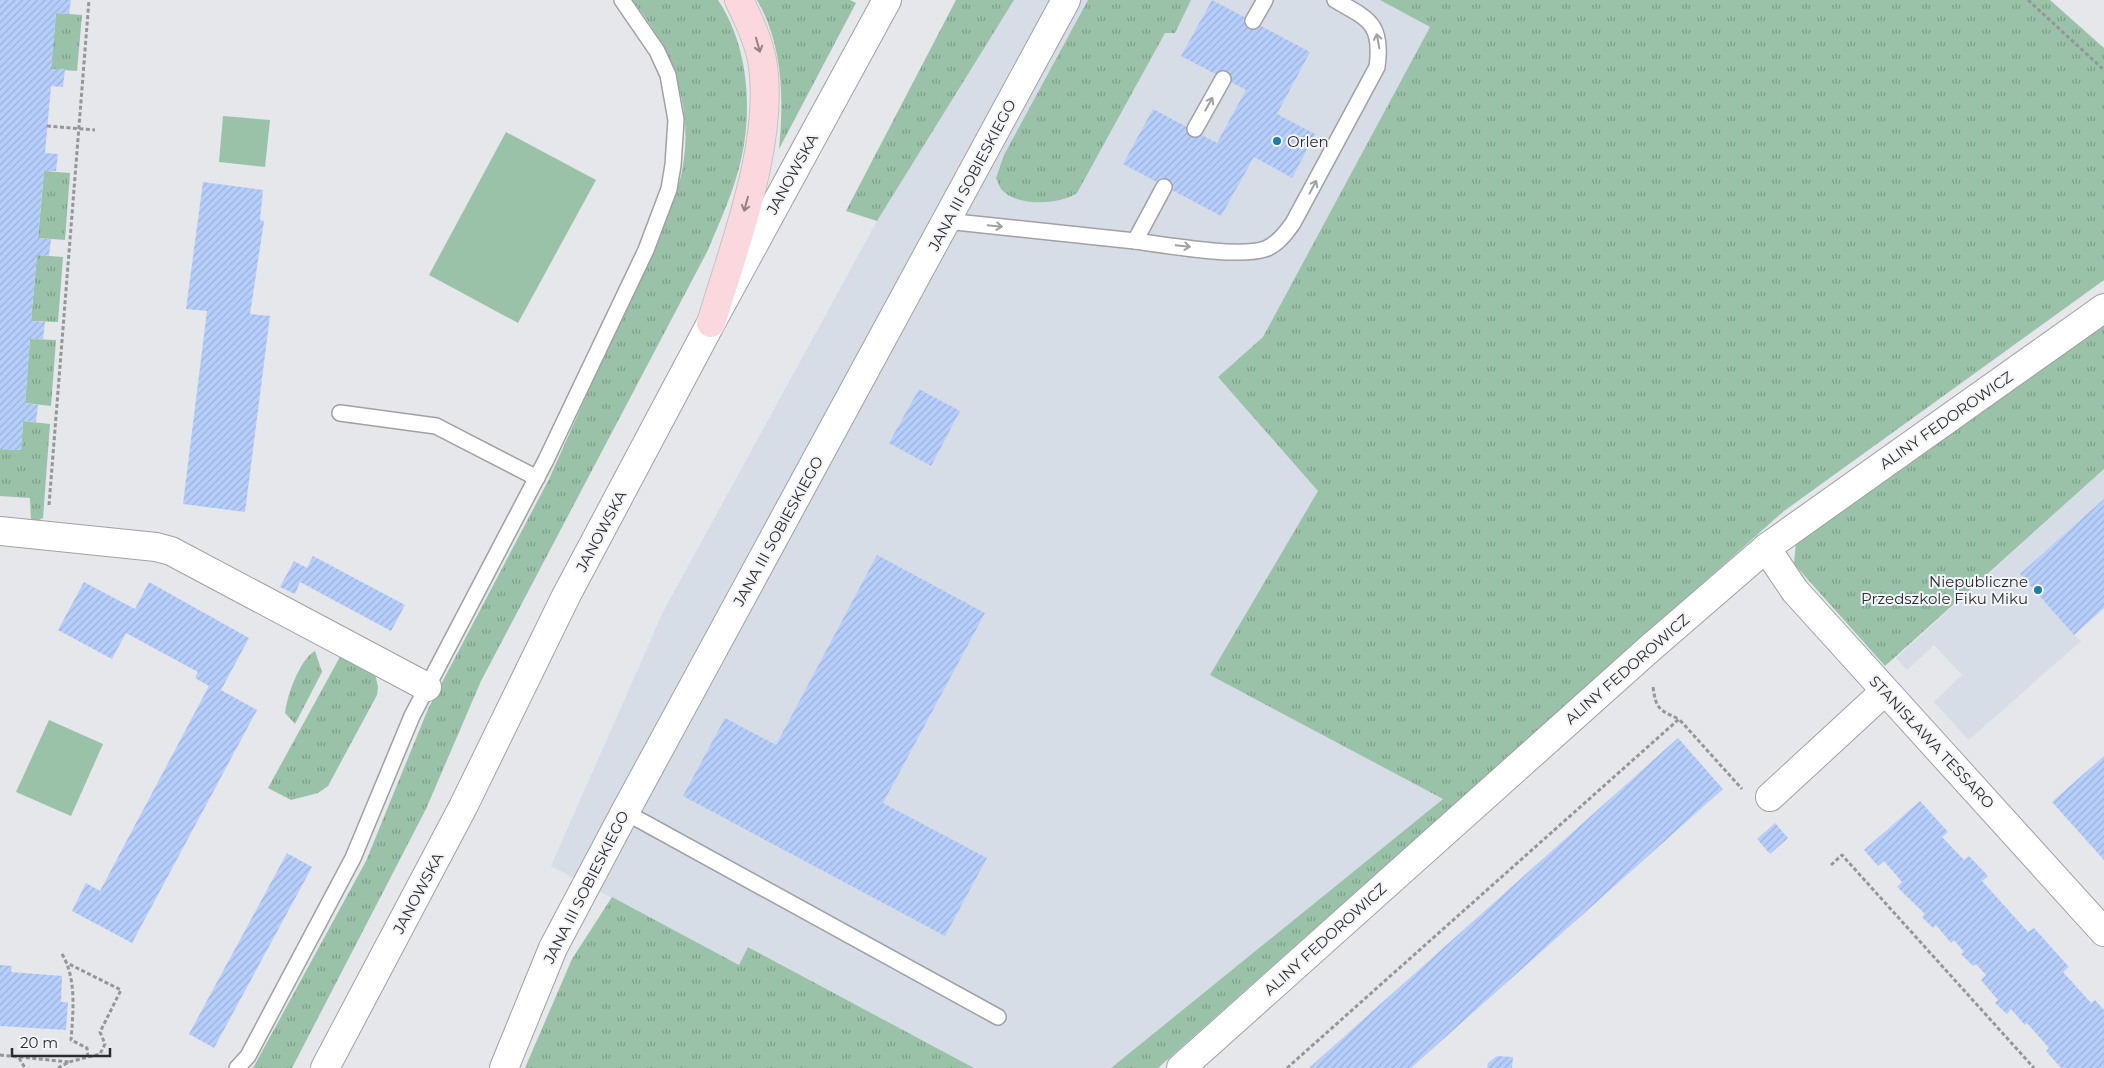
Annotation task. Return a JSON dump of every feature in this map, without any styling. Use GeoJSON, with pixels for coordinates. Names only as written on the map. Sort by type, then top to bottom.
{"type":"FeatureCollection","features":[{"type":"Feature","properties":{"kind":"main road"},"geometry":{"type":"LineString","coordinates":[[711,323],[754,174],[763,129],[765,93],[762,59],[756,38],[739,0]]}},
{"type":"Feature","properties":{"kind":"street","name":"JANOWSKA"},"geometry":{"type":"LineString","coordinates":[[325,1068],[463,807],[566,596],[711,323],[887,0]]}},
{"type":"Feature","properties":{"kind":"street","name":"JANA III SOBIESKIEGO"},"geometry":{"type":"LineString","coordinates":[[504,1068],[553,948],[1066,0]]}},
{"type":"Feature","properties":{"kind":"street","name":"ALINY FEDOROWICZ"},"geometry":{"type":"LineString","coordinates":[[1181,1068],[1648,650],[1766,548],[2104,308]]}},
{"type":"Feature","properties":{"kind":"street"},"geometry":{"type":"LineString","coordinates":[[0,531],[156,547],[171,551],[427,687]]}},
{"type":"Feature","properties":{"kind":"street","name":"STANISŁAWA TESSARO"},"geometry":{"type":"LineString","coordinates":[[1766,548],[1795,591],[2104,932]]}},
{"type":"Feature","properties":{"kind":"street"},"geometry":{"type":"LineString","coordinates":[[1757,795],[1885,691]]}},
{"type":"Feature","properties":{"kind":"lane"},"geometry":{"type":"LineString","coordinates":[[237,1068],[248,1056],[353,858],[412,716],[537,478],[646,250],[669,189],[676,120],[668,75],[657,51],[622,0]]}},
{"type":"Feature","properties":{"kind":"lane"},"geometry":{"type":"LineString","coordinates":[[1253,21],[1265,0]]}},
{"type":"Feature","properties":{"kind":"lane"},"geometry":{"type":"LineString","coordinates":[[946,221],[1241,253],[1266,249],[1284,237],[1293,224],[1378,66],[1380,46],[1376,30],[1362,16],[1334,0]]}},
{"type":"Feature","properties":{"kind":"lane"},"geometry":{"type":"LineString","coordinates":[[1195,129],[1222,79]]}},
{"type":"Feature","properties":{"kind":"lane"},"geometry":{"type":"LineString","coordinates":[[1135,241],[1164,187]]}},
{"type":"Feature","properties":{"kind":"lane"},"geometry":{"type":"LineString","coordinates":[[340,413],[436,426],[537,478]]}},
{"type":"Feature","properties":{"kind":"lane"},"geometry":{"type":"LineString","coordinates":[[625,812],[998,1017]]}},
{"type":"Feature","properties":{"kind":"path"},"geometry":{"type":"LineString","coordinates":[[46,535],[88,0]]}},
{"type":"Feature","properties":{"kind":"path"},"geometry":{"type":"LineString","coordinates":[[2028,0],[2104,70]]}},
{"type":"Feature","properties":{"kind":"path"},"geometry":{"type":"LineString","coordinates":[[47,126],[95,130]]}},
{"type":"Feature","properties":{"kind":"path"},"geometry":{"type":"LineString","coordinates":[[1653,684],[1656,704],[1661,712],[1679,719],[1757,795]]}},
{"type":"Feature","properties":{"kind":"path"},"geometry":{"type":"LineString","coordinates":[[1287,1068],[1679,719]]}},
{"type":"Feature","properties":{"kind":"path"},"geometry":{"type":"LineString","coordinates":[[1831,865],[1842,855],[2034,1068]]}},
{"type":"Feature","properties":{"kind":"path"},"geometry":{"type":"LineString","coordinates":[[62,954],[67,963],[74,1004],[70,1040],[87,1048],[88,1057]]}},
{"type":"Feature","properties":{"kind":"path"},"geometry":{"type":"LineString","coordinates":[[58,1068],[69,1062],[100,1054],[105,1044],[100,1032],[121,990],[67,963]]}},
{"type":"Feature","properties":{"kind":"path"},"geometry":{"type":"LineString","coordinates":[[0,1055],[69,1062]]}},
{"type":"Feature","properties":{"kind":"path"},"geometry":{"type":"LineString","coordinates":[[18,1057],[25,1068]]}},
{"type":"Feature","properties":{"kind":"shaded area"},"geometry":{"type":"Polygon","coordinates":[[[1014,0],[1380,0],[1430,27],[1263,337],[1218,377],[1319,491],[1211,675],[1443,799],[1111,1068],[974,1068],[749,947],[739,965],[551,866],[663,612],[877,221],[1014,0]]]}},
{"type":"Feature","properties":{"kind":"shaded area","name":"Niepubliczne Przedszkole Fiku Miku"},"geometry":{"type":"Polygon","coordinates":[[[2104,469],[2104,608],[2074,635],[2081,641],[1969,740],[1934,702],[1962,675],[1934,645],[1907,670],[1896,658],[2104,469]]]}},
{"type":"Feature","properties":{"kind":"green space"},"geometry":{"type":"Polygon","coordinates":[[[632,0],[718,0],[728,18],[742,57],[747,98],[745,140],[731,194],[708,250],[481,681],[426,809],[292,1068],[253,1068],[366,861],[428,709],[549,479],[674,200],[682,173],[685,146],[685,120],[681,94],[662,45],[649,22],[632,0]]]}},
{"type":"Feature","properties":{"kind":"green space"},"geometry":{"type":"Polygon","coordinates":[[[757,0],[850,0],[856,3],[779,149],[781,130],[780,72],[772,35],[766,17],[757,0]]]}},
{"type":"Feature","properties":{"kind":"green space"},"geometry":{"type":"Polygon","coordinates":[[[956,0],[1014,0],[877,221],[846,211],[956,0]]]}},
{"type":"Feature","properties":{"kind":"green space"},"geometry":{"type":"Polygon","coordinates":[[[1088,0],[1191,0],[1175,33],[1165,33],[1077,193],[1049,202],[1017,199],[1001,189],[996,178],[1004,155],[1088,0]]]}},
{"type":"Feature","properties":{"kind":"green space"},"geometry":{"type":"Polygon","coordinates":[[[1380,0],[2050,0],[2104,48],[2104,280],[1784,511],[1158,1068],[1111,1068],[1443,799],[1210,675],[1318,491],[1218,377],[1263,337],[1430,27],[1380,0]]]}},
{"type":"Feature","properties":{"kind":"green space"},"geometry":{"type":"Polygon","coordinates":[[[56,13],[82,15],[77,71],[51,69],[56,13]]]}},
{"type":"Feature","properties":{"kind":"green space"},"geometry":{"type":"Polygon","coordinates":[[[223,116],[270,120],[265,167],[219,162],[223,116]]]}},
{"type":"Feature","properties":{"kind":"green space"},"geometry":{"type":"Polygon","coordinates":[[[506,132],[596,180],[518,323],[429,275],[506,132]]]}},
{"type":"Feature","properties":{"kind":"green space"},"geometry":{"type":"Polygon","coordinates":[[[44,171],[70,173],[65,240],[38,238],[44,171]]]}},
{"type":"Feature","properties":{"kind":"green space"},"geometry":{"type":"Polygon","coordinates":[[[37,255],[63,257],[58,322],[31,321],[37,255]]]}},
{"type":"Feature","properties":{"kind":"green space"},"geometry":{"type":"Polygon","coordinates":[[[2104,320],[2104,469],[1885,666],[1794,564],[1796,541],[2104,320]]]}},
{"type":"Feature","properties":{"kind":"green space"},"geometry":{"type":"Polygon","coordinates":[[[30,339],[56,340],[51,406],[25,403],[30,339]]]}},
{"type":"Feature","properties":{"kind":"green space"},"geometry":{"type":"Polygon","coordinates":[[[23,421],[50,424],[43,518],[37,521],[31,519],[30,498],[0,496],[0,449],[21,450],[23,421]]]}},
{"type":"Feature","properties":{"kind":"green space"},"geometry":{"type":"Polygon","coordinates":[[[315,651],[322,672],[295,724],[285,713],[288,697],[299,669],[309,655],[315,651]]]}},
{"type":"Feature","properties":{"kind":"green space"},"geometry":{"type":"Polygon","coordinates":[[[341,655],[375,674],[378,687],[377,695],[328,786],[318,793],[291,800],[268,788],[341,655]]]}},
{"type":"Feature","properties":{"kind":"green space"},"geometry":{"type":"Polygon","coordinates":[[[49,720],[103,744],[71,816],[16,792],[49,720]]]}},
{"type":"Feature","properties":{"kind":"green space"},"geometry":{"type":"Polygon","coordinates":[[[612,897],[739,965],[748,947],[974,1068],[525,1068],[572,959],[612,897]]]}},
{"type":"Feature","properties":{"kind":"building"},"geometry":{"type":"Polygon","coordinates":[[[0,0],[71,0],[69,14],[56,13],[51,69],[65,69],[63,87],[51,86],[45,153],[58,154],[56,171],[44,171],[38,238],[51,239],[49,256],[37,255],[31,321],[45,322],[43,339],[30,339],[25,403],[38,405],[36,422],[23,421],[21,450],[0,449],[0,0]]]}},
{"type":"Feature","properties":{"kind":"building"},"geometry":{"type":"Polygon","coordinates":[[[1212,0],[1310,52],[1277,114],[1315,134],[1292,178],[1254,157],[1221,216],[1123,164],[1153,109],[1217,143],[1246,90],[1181,56],[1212,0]]]}},
{"type":"Feature","properties":{"kind":"building"},"geometry":{"type":"Polygon","coordinates":[[[203,182],[263,190],[260,220],[264,221],[250,314],[270,316],[245,512],[183,504],[207,311],[186,309],[203,182]]]}},
{"type":"Feature","properties":{"kind":"building"},"geometry":{"type":"Polygon","coordinates":[[[919,389],[960,411],[931,466],[889,443],[919,389]]]}},
{"type":"Feature","properties":{"kind":"building"},"geometry":{"type":"Polygon","coordinates":[[[2104,499],[2104,608],[2074,635],[2020,574],[2104,499]]]}},
{"type":"Feature","properties":{"kind":"building"},"geometry":{"type":"Polygon","coordinates":[[[877,555],[985,613],[883,803],[987,858],[945,936],[683,796],[725,718],[776,745],[877,555]]]}},
{"type":"Feature","properties":{"kind":"building"},"geometry":{"type":"Polygon","coordinates":[[[313,556],[405,605],[391,631],[300,582],[295,594],[280,587],[294,561],[307,568],[313,556]]]}},
{"type":"Feature","properties":{"kind":"building"},"geometry":{"type":"Polygon","coordinates":[[[84,582],[135,609],[149,582],[249,638],[221,690],[257,710],[132,943],[72,911],[86,883],[100,891],[209,686],[195,678],[198,672],[126,633],[112,659],[58,630],[84,582]]]}},
{"type":"Feature","properties":{"kind":"building"},"geometry":{"type":"Polygon","coordinates":[[[1678,738],[1723,789],[1411,1068],[1309,1068],[1678,738]]]}},
{"type":"Feature","properties":{"kind":"building"},"geometry":{"type":"Polygon","coordinates":[[[2104,756],[2104,860],[2052,802],[2104,756]]]}},
{"type":"Feature","properties":{"kind":"building"},"geometry":{"type":"Polygon","coordinates":[[[1920,801],[1948,832],[1942,837],[1964,860],[1969,856],[1988,876],[1982,881],[2028,932],[2034,928],[2069,967],[2063,972],[2091,1003],[2095,1000],[2104,1010],[2104,1068],[2061,1068],[2046,1051],[2049,1048],[2027,1023],[2025,1025],[2011,1009],[2007,1014],[1995,1003],[1998,1000],[1981,980],[1986,975],[1976,964],[1973,966],[1961,954],[1964,952],[1954,940],[1951,943],[1936,925],[1933,928],[1922,917],[1925,914],[1897,887],[1902,882],[1884,861],[1878,866],[1864,850],[1920,801]]]}},
{"type":"Feature","properties":{"kind":"building"},"geometry":{"type":"Polygon","coordinates":[[[1775,823],[1788,838],[1770,854],[1757,839],[1775,823]]]}},
{"type":"Feature","properties":{"kind":"building"},"geometry":{"type":"Polygon","coordinates":[[[287,853],[312,867],[214,1048],[189,1034],[287,853]]]}},
{"type":"Feature","properties":{"kind":"building"},"geometry":{"type":"Polygon","coordinates":[[[0,965],[12,966],[11,972],[62,976],[61,1002],[68,1002],[66,1030],[0,1026],[0,965]]]}},
{"type":"Feature","properties":{"kind":"building"},"geometry":{"type":"Polygon","coordinates":[[[1497,1056],[1513,1057],[1512,1068],[1487,1068],[1488,1063],[1497,1056]]]}},
{"type":"Feature","properties":{"kind":"place","name":"Orlen"},"geometry":{"type":"Point","coordinates":[1277,141]}},
{"type":"Feature","properties":{"kind":"place","name":"Niepubliczne Przedszkole Fiku Miku"},"geometry":{"type":"Point","coordinates":[2038,590]}}]}
